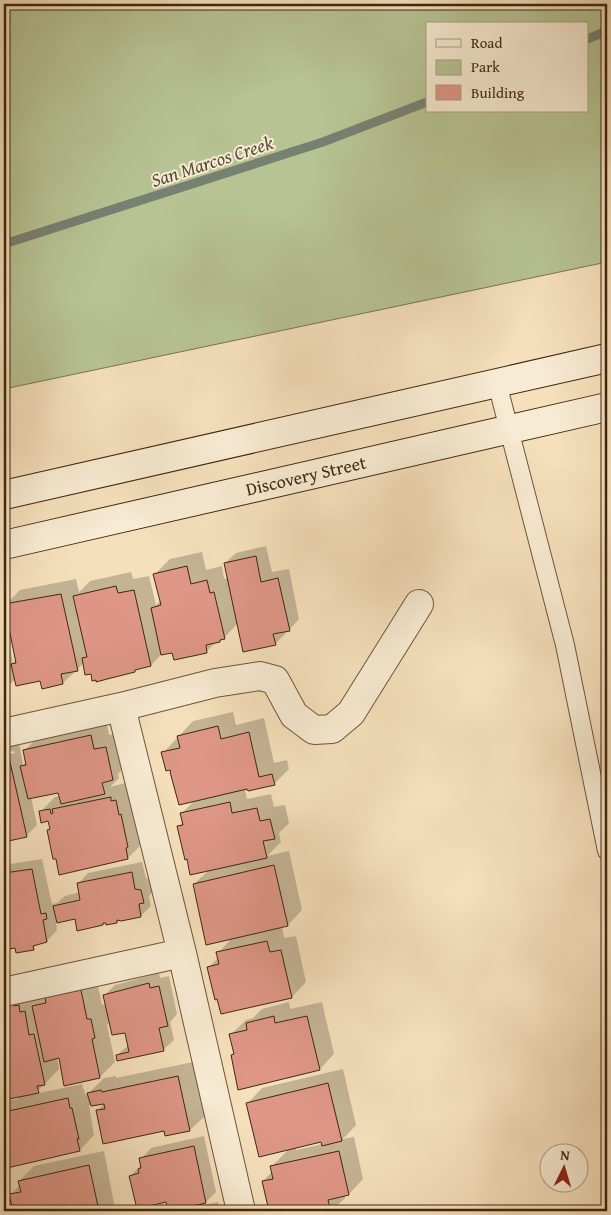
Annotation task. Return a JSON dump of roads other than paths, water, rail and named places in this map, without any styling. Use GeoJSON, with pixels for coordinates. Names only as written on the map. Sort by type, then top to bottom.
{"type":"FeatureCollection","features":[{"type":"Feature","properties":{"kind":"main road"},"geometry":{"type":"LineString","coordinates":[[4,495],[607,358]]}},
{"type":"Feature","properties":{"kind":"main road","name":"Discovery Street"},"geometry":{"type":"LineString","coordinates":[[4,545],[607,407]]}},
{"type":"Feature","properties":{"kind":"main road"},"geometry":{"type":"LineString","coordinates":[[4,733],[215,684],[260,676],[275,680],[294,715],[314,730],[332,729],[351,713],[419,604]]}},
{"type":"Feature","properties":{"kind":"main road"},"geometry":{"type":"LineString","coordinates":[[121,707],[182,953],[241,1211]]}},
{"type":"Feature","properties":{"kind":"main road"},"geometry":{"type":"LineString","coordinates":[[4,992],[182,953]]}},
{"type":"Feature","properties":{"kind":"lane"},"geometry":{"type":"LineString","coordinates":[[496,383],[565,645],[607,851]]}},
{"type":"Feature","properties":{"kind":"waterway","name":"San Marcos Creek"},"geometry":{"type":"LineString","coordinates":[[588,39],[607,31]]}},
{"type":"Feature","properties":{"kind":"waterway","name":"San Marcos Creek"},"geometry":{"type":"LineString","coordinates":[[4,244],[323,142],[426,102]]}}]}
